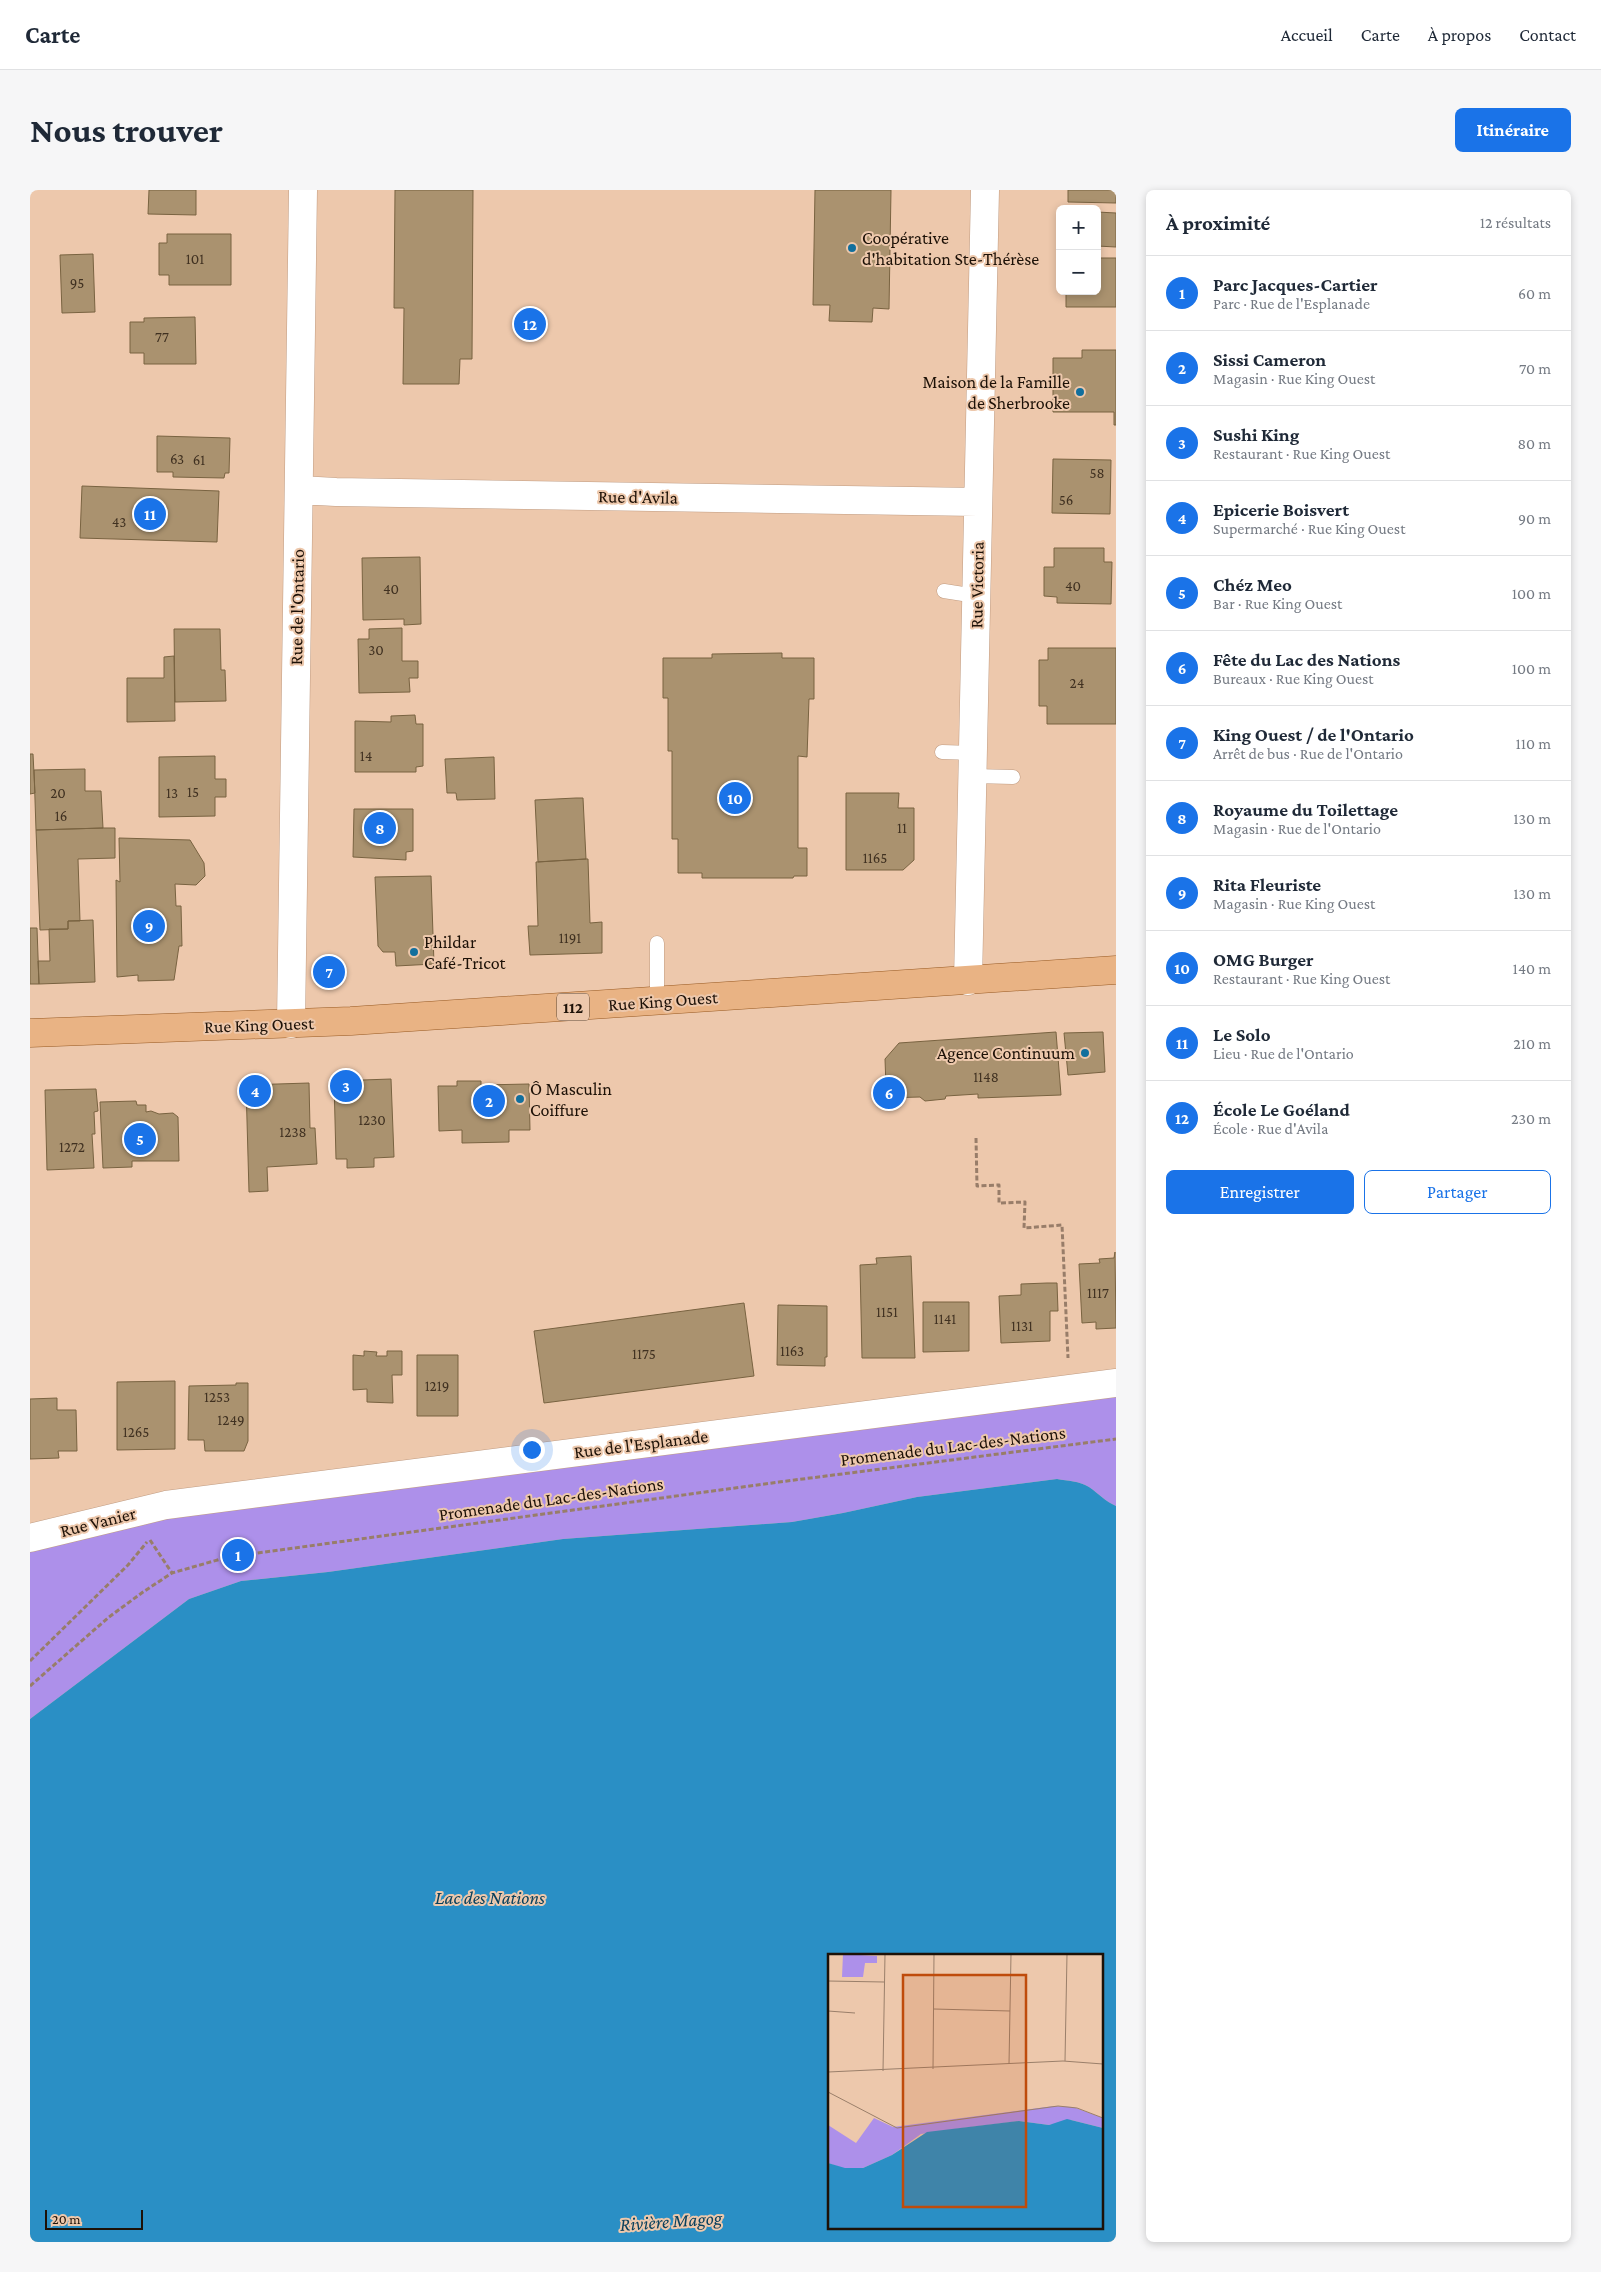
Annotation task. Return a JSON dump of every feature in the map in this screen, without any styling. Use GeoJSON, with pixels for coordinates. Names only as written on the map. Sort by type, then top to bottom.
{"type":"FeatureCollection","features":[{"type":"Feature","properties":{"kind":"main road","name":"Rue King Ouest"},"geometry":{"type":"LineString","coordinates":[[30,1033],[291,1024],[1116,970]]}},
{"type":"Feature","properties":{"kind":"street","name":"Rue de l'Ontario"},"geometry":{"type":"LineString","coordinates":[[291,1024],[303,190]]}},
{"type":"Feature","properties":{"kind":"street","name":"Rue Victoria"},"geometry":{"type":"LineString","coordinates":[[968,981],[985,190]]}},
{"type":"Feature","properties":{"kind":"street","name":"Rue d'Avila"},"geometry":{"type":"LineString","coordinates":[[299,490],[978,502]]}},
{"type":"Feature","properties":{"kind":"street","name":"Rue de l'Esplanade"},"geometry":{"type":"LineString","coordinates":[[166,1505],[1116,1384]]}},
{"type":"Feature","properties":{"kind":"street","name":"Rue Vanier"},"geometry":{"type":"LineString","coordinates":[[30,1538],[166,1505]]}},
{"type":"Feature","properties":{"kind":"lane"},"geometry":{"type":"LineString","coordinates":[[944,591],[976,596]]}},
{"type":"Feature","properties":{"kind":"lane"},"geometry":{"type":"LineString","coordinates":[[942,752],[973,765],[1014,777]]}},
{"type":"Feature","properties":{"kind":"lane"},"geometry":{"type":"LineString","coordinates":[[657,944],[657,1001]]}},
{"type":"Feature","properties":{"kind":"path"},"geometry":{"type":"LineString","coordinates":[[976,1138],[977,1186],[999,1185],[999,1204],[1024,1202],[1024,1228],[1062,1225],[1068,1362]]}},
{"type":"Feature","properties":{"kind":"path","name":"Promenade du Lac-des-Nations"},"geometry":{"type":"LineString","coordinates":[[30,1686],[109,1617],[172,1574],[228,1557],[779,1482],[1116,1439]]}},
{"type":"Feature","properties":{"kind":"path"},"geometry":{"type":"LineString","coordinates":[[30,1661],[128,1565],[150,1539],[166,1505]]}},
{"type":"Feature","properties":{"kind":"path"},"geometry":{"type":"LineString","coordinates":[[150,1539],[172,1574]]}},
{"type":"Feature","properties":{"kind":"shaded area"},"geometry":{"type":"Polygon","coordinates":[[[1116,1383],[1116,1506],[1085,1485],[1057,1479],[917,1497],[792,1522],[563,1539],[328,1572],[241,1581],[189,1599],[30,1719],[30,1538],[166,1505],[1116,1383]]]}},
{"type":"Feature","properties":{"kind":"water","name":"Lac des Nations"},"geometry":{"type":"Polygon","coordinates":[[[1057,1479],[1085,1485],[1116,1506],[1116,2242],[30,2242],[30,1719],[189,1599],[241,1581],[328,1572],[563,1539],[792,1522],[917,1497],[1057,1479]]]}},
{"type":"Feature","properties":{"kind":"building"},"geometry":{"type":"Polygon","coordinates":[[[149,190],[196,190],[196,215],[148,214],[149,190]]]}},
{"type":"Feature","properties":{"kind":"building"},"geometry":{"type":"Polygon","coordinates":[[[395,190],[473,190],[472,359],[460,359],[459,384],[403,384],[404,308],[394,308],[395,190]]]}},
{"type":"Feature","properties":{"kind":"building","name":"Coopérative d'habitation Ste-Thérèse"},"geometry":{"type":"Polygon","coordinates":[[[815,190],[891,190],[889,309],[873,308],[872,322],[829,321],[830,305],[813,305],[815,190]]]}},
{"type":"Feature","properties":{"kind":"building"},"geometry":{"type":"Polygon","coordinates":[[[1068,190],[1116,190],[1116,203],[1068,202],[1068,190]]]}},
{"type":"Feature","properties":{"kind":"building"},"geometry":{"type":"Polygon","coordinates":[[[1101,212],[1116,213],[1116,247],[1101,246],[1101,212]]]}},
{"type":"Feature","properties":{"kind":"building"},"geometry":{"type":"Polygon","coordinates":[[[167,234],[231,234],[231,285],[169,285],[169,275],[159,275],[159,243],[167,243],[167,234]]]}},
{"type":"Feature","properties":{"kind":"building"},"geometry":{"type":"Polygon","coordinates":[[[93,254],[95,312],[62,313],[60,255],[93,254]]]}},
{"type":"Feature","properties":{"kind":"building"},"geometry":{"type":"Polygon","coordinates":[[[1101,258],[1116,258],[1116,307],[1066,307],[1066,295],[1101,295],[1101,258]]]}},
{"type":"Feature","properties":{"kind":"building"},"geometry":{"type":"Polygon","coordinates":[[[195,317],[196,364],[144,364],[144,353],[130,353],[130,322],[144,322],[144,318],[195,317]]]}},
{"type":"Feature","properties":{"kind":"building"},"geometry":{"type":"Polygon","coordinates":[[[1082,350],[1116,350],[1116,425],[1114,425],[1114,412],[1053,412],[1053,358],[1082,358],[1082,350]]]}},
{"type":"Feature","properties":{"kind":"building"},"geometry":{"type":"Polygon","coordinates":[[[157,436],[230,438],[229,473],[225,473],[224,478],[173,477],[173,472],[157,472],[157,436]]]}},
{"type":"Feature","properties":{"kind":"building"},"geometry":{"type":"Polygon","coordinates":[[[1053,459],[1111,460],[1110,514],[1052,513],[1053,459]]]}},
{"type":"Feature","properties":{"kind":"building"},"geometry":{"type":"Polygon","coordinates":[[[82,486],[219,491],[217,542],[80,538],[82,486]]]}},
{"type":"Feature","properties":{"kind":"building"},"geometry":{"type":"Polygon","coordinates":[[[1054,548],[1104,548],[1104,562],[1112,562],[1111,604],[1057,603],[1057,597],[1044,596],[1044,567],[1054,567],[1054,548]]]}},
{"type":"Feature","properties":{"kind":"building"},"geometry":{"type":"Polygon","coordinates":[[[420,557],[421,624],[404,625],[404,619],[363,620],[362,558],[420,557]]]}},
{"type":"Feature","properties":{"kind":"building"},"geometry":{"type":"Polygon","coordinates":[[[402,628],[402,661],[418,661],[418,678],[409,678],[410,692],[359,693],[358,639],[369,639],[369,629],[402,628]]]}},
{"type":"Feature","properties":{"kind":"building"},"geometry":{"type":"Polygon","coordinates":[[[174,629],[220,629],[221,670],[225,670],[226,701],[175,702],[174,629]]]}},
{"type":"Feature","properties":{"kind":"building"},"geometry":{"type":"Polygon","coordinates":[[[1048,648],[1116,648],[1116,724],[1047,724],[1047,706],[1039,706],[1039,660],[1048,660],[1048,648]]]}},
{"type":"Feature","properties":{"kind":"building"},"geometry":{"type":"Polygon","coordinates":[[[782,653],[782,658],[814,658],[814,699],[809,699],[807,757],[798,756],[798,848],[807,848],[807,876],[794,876],[793,878],[702,878],[702,873],[678,873],[678,839],[672,839],[672,751],[668,751],[668,698],[663,698],[663,658],[712,658],[712,654],[782,653]]]}},
{"type":"Feature","properties":{"kind":"building"},"geometry":{"type":"Polygon","coordinates":[[[174,656],[175,721],[127,722],[127,678],[164,678],[164,657],[174,656]]]}},
{"type":"Feature","properties":{"kind":"building"},"geometry":{"type":"Polygon","coordinates":[[[415,715],[416,724],[423,724],[423,766],[416,767],[416,772],[355,772],[355,721],[391,722],[391,716],[415,715]]]}},
{"type":"Feature","properties":{"kind":"building"},"geometry":{"type":"Polygon","coordinates":[[[30,754],[33,754],[35,793],[30,794],[30,754]]]}},
{"type":"Feature","properties":{"kind":"building"},"geometry":{"type":"Polygon","coordinates":[[[215,756],[215,779],[226,779],[226,797],[215,797],[215,816],[159,817],[159,757],[215,756]]]}},
{"type":"Feature","properties":{"kind":"building"},"geometry":{"type":"Polygon","coordinates":[[[494,757],[495,799],[457,800],[456,793],[447,793],[445,759],[494,757]]]}},
{"type":"Feature","properties":{"kind":"building"},"geometry":{"type":"Polygon","coordinates":[[[85,769],[85,791],[101,791],[103,828],[36,830],[34,770],[85,769]]]}},
{"type":"Feature","properties":{"kind":"building"},"geometry":{"type":"Polygon","coordinates":[[[846,793],[899,793],[898,808],[914,808],[914,860],[903,870],[846,870],[846,793]]]}},
{"type":"Feature","properties":{"kind":"building"},"geometry":{"type":"Polygon","coordinates":[[[583,798],[586,859],[538,862],[535,800],[583,798]]]}},
{"type":"Feature","properties":{"kind":"building"},"geometry":{"type":"Polygon","coordinates":[[[354,809],[413,809],[413,851],[406,852],[406,860],[353,857],[354,809]]]}},
{"type":"Feature","properties":{"kind":"building"},"geometry":{"type":"Polygon","coordinates":[[[115,828],[115,858],[78,859],[80,921],[68,921],[68,929],[40,930],[36,830],[115,828]]]}},
{"type":"Feature","properties":{"kind":"building"},"geometry":{"type":"Polygon","coordinates":[[[119,838],[190,840],[204,863],[205,876],[196,885],[175,884],[176,906],[181,906],[182,946],[179,946],[174,980],[138,981],[138,975],[117,977],[116,880],[120,882],[119,838]]]}},
{"type":"Feature","properties":{"kind":"building"},"geometry":{"type":"Polygon","coordinates":[[[588,859],[590,923],[602,922],[602,953],[530,955],[528,926],[538,926],[536,862],[588,859]]]}},
{"type":"Feature","properties":{"kind":"building"},"geometry":{"type":"Polygon","coordinates":[[[431,876],[434,964],[396,966],[395,952],[383,952],[378,946],[375,877],[431,876]]]}},
{"type":"Feature","properties":{"kind":"building"},"geometry":{"type":"Polygon","coordinates":[[[93,920],[95,982],[39,984],[38,961],[50,961],[49,929],[68,929],[68,921],[93,920]]]}},
{"type":"Feature","properties":{"kind":"building"},"geometry":{"type":"Polygon","coordinates":[[[30,928],[37,928],[39,984],[30,984],[30,928]]]}},
{"type":"Feature","properties":{"kind":"building"},"geometry":{"type":"Polygon","coordinates":[[[1056,1032],[1061,1095],[978,1098],[978,1094],[946,1096],[945,1099],[925,1101],[920,1097],[882,1098],[881,1091],[886,1087],[885,1059],[899,1043],[1056,1032]]]}},
{"type":"Feature","properties":{"kind":"building","name":"Agence Continuum"},"geometry":{"type":"Polygon","coordinates":[[[1103,1032],[1105,1072],[1068,1075],[1064,1033],[1103,1032]]]}},
{"type":"Feature","properties":{"kind":"building"},"geometry":{"type":"Polygon","coordinates":[[[391,1079],[394,1157],[374,1158],[374,1167],[347,1168],[347,1159],[336,1159],[334,1081],[391,1079]]]}},
{"type":"Feature","properties":{"kind":"building"},"geometry":{"type":"Polygon","coordinates":[[[457,1081],[481,1081],[481,1085],[529,1084],[530,1130],[509,1130],[509,1142],[462,1143],[462,1130],[439,1131],[438,1086],[457,1086],[457,1081]]]}},
{"type":"Feature","properties":{"kind":"building"},"geometry":{"type":"Polygon","coordinates":[[[309,1083],[310,1128],[315,1128],[317,1164],[267,1167],[268,1191],[249,1192],[246,1085],[309,1083]]]}},
{"type":"Feature","properties":{"kind":"building"},"geometry":{"type":"Polygon","coordinates":[[[96,1089],[98,1111],[94,1112],[95,1134],[92,1134],[94,1168],[47,1170],[45,1090],[96,1089]]]}},
{"type":"Feature","properties":{"kind":"building"},"geometry":{"type":"Polygon","coordinates":[[[136,1101],[137,1105],[146,1105],[146,1112],[151,1111],[159,1114],[173,1113],[178,1117],[179,1161],[132,1161],[132,1167],[103,1168],[100,1102],[136,1101]]]}},
{"type":"Feature","properties":{"kind":"building"},"geometry":{"type":"Polygon","coordinates":[[[1115,1252],[1116,1328],[1096,1329],[1096,1322],[1082,1323],[1079,1264],[1100,1263],[1099,1259],[1114,1258],[1115,1252]]]}},
{"type":"Feature","properties":{"kind":"building"},"geometry":{"type":"Polygon","coordinates":[[[911,1256],[915,1358],[862,1358],[860,1265],[877,1264],[876,1258],[911,1256]]]}},
{"type":"Feature","properties":{"kind":"building"},"geometry":{"type":"Polygon","coordinates":[[[1057,1283],[1058,1311],[1050,1311],[1050,1341],[1001,1343],[999,1296],[1021,1295],[1021,1284],[1057,1283]]]}},
{"type":"Feature","properties":{"kind":"building"},"geometry":{"type":"Polygon","coordinates":[[[923,1302],[969,1302],[969,1351],[923,1352],[923,1302]]]}},
{"type":"Feature","properties":{"kind":"building"},"geometry":{"type":"Polygon","coordinates":[[[744,1303],[754,1376],[544,1403],[534,1331],[744,1303]]]}},
{"type":"Feature","properties":{"kind":"building"},"geometry":{"type":"Polygon","coordinates":[[[778,1305],[827,1306],[827,1357],[825,1357],[825,1366],[777,1365],[778,1305]]]}},
{"type":"Feature","properties":{"kind":"building"},"geometry":{"type":"Polygon","coordinates":[[[364,1351],[377,1352],[376,1356],[387,1356],[387,1351],[402,1351],[402,1375],[392,1375],[393,1403],[367,1402],[367,1389],[353,1390],[353,1355],[364,1356],[364,1351]]]}},
{"type":"Feature","properties":{"kind":"building"},"geometry":{"type":"Polygon","coordinates":[[[417,1355],[458,1355],[458,1416],[417,1416],[417,1355]]]}},
{"type":"Feature","properties":{"kind":"building"},"geometry":{"type":"Polygon","coordinates":[[[175,1381],[175,1449],[117,1450],[117,1382],[175,1381]]]}},
{"type":"Feature","properties":{"kind":"building"},"geometry":{"type":"Polygon","coordinates":[[[236,1383],[248,1383],[248,1441],[244,1451],[205,1451],[204,1440],[188,1440],[189,1386],[236,1385],[236,1383]]]}},
{"type":"Feature","properties":{"kind":"building"},"geometry":{"type":"Polygon","coordinates":[[[57,1398],[57,1410],[76,1410],[77,1451],[58,1451],[59,1458],[30,1459],[30,1399],[57,1398]]]}},
{"type":"Feature","properties":{"kind":"place","name":"Coopérative d'habitation Ste-Thérèse"},"geometry":{"type":"Point","coordinates":[852,248]}},
{"type":"Feature","properties":{"kind":"place","name":"École Le Goéland"},"geometry":{"type":"Point","coordinates":[530,324]}},
{"type":"Feature","properties":{"kind":"place","name":"Maison de la Famille de Sherbrooke"},"geometry":{"type":"Point","coordinates":[1080,392]}},
{"type":"Feature","properties":{"kind":"place","name":"Le Solo"},"geometry":{"type":"Point","coordinates":[150,514]}},
{"type":"Feature","properties":{"kind":"place","name":"OMG Burger"},"geometry":{"type":"Point","coordinates":[735,798]}},
{"type":"Feature","properties":{"kind":"place","name":"Royaume du Toilettage"},"geometry":{"type":"Point","coordinates":[380,828]}},
{"type":"Feature","properties":{"kind":"place","name":"Rita Fleuriste"},"geometry":{"type":"Point","coordinates":[149,926]}},
{"type":"Feature","properties":{"kind":"place","name":"Phildar Café-Tricot"},"geometry":{"type":"Point","coordinates":[414,952]}},
{"type":"Feature","properties":{"kind":"place","name":"King Ouest / de l'Ontario"},"geometry":{"type":"Point","coordinates":[329,972]}},
{"type":"Feature","properties":{"kind":"place","name":"Agence Continuum"},"geometry":{"type":"Point","coordinates":[1085,1053]}},
{"type":"Feature","properties":{"kind":"place","name":"Sushi King"},"geometry":{"type":"Point","coordinates":[346,1086]}},
{"type":"Feature","properties":{"kind":"place","name":"Epicerie Boisvert"},"geometry":{"type":"Point","coordinates":[255,1091]}},
{"type":"Feature","properties":{"kind":"place","name":"Fête du Lac des Nations"},"geometry":{"type":"Point","coordinates":[889,1093]}},
{"type":"Feature","properties":{"kind":"place","name":"Ô Masculin Coiffure"},"geometry":{"type":"Point","coordinates":[520,1099]}},
{"type":"Feature","properties":{"kind":"place","name":"Sissi Cameron"},"geometry":{"type":"Point","coordinates":[489,1101]}},
{"type":"Feature","properties":{"kind":"place","name":"Chéz Meo"},"geometry":{"type":"Point","coordinates":[140,1139]}},
{"type":"Feature","properties":{"kind":"place","name":"Parc Jacques-Cartier"},"geometry":{"type":"Point","coordinates":[238,1555]}},
{"type":"Feature","properties":{"kind":"water label","name":"Rivière Magog"},"geometry":{"type":"Point","coordinates":[671,2221]}}]}
